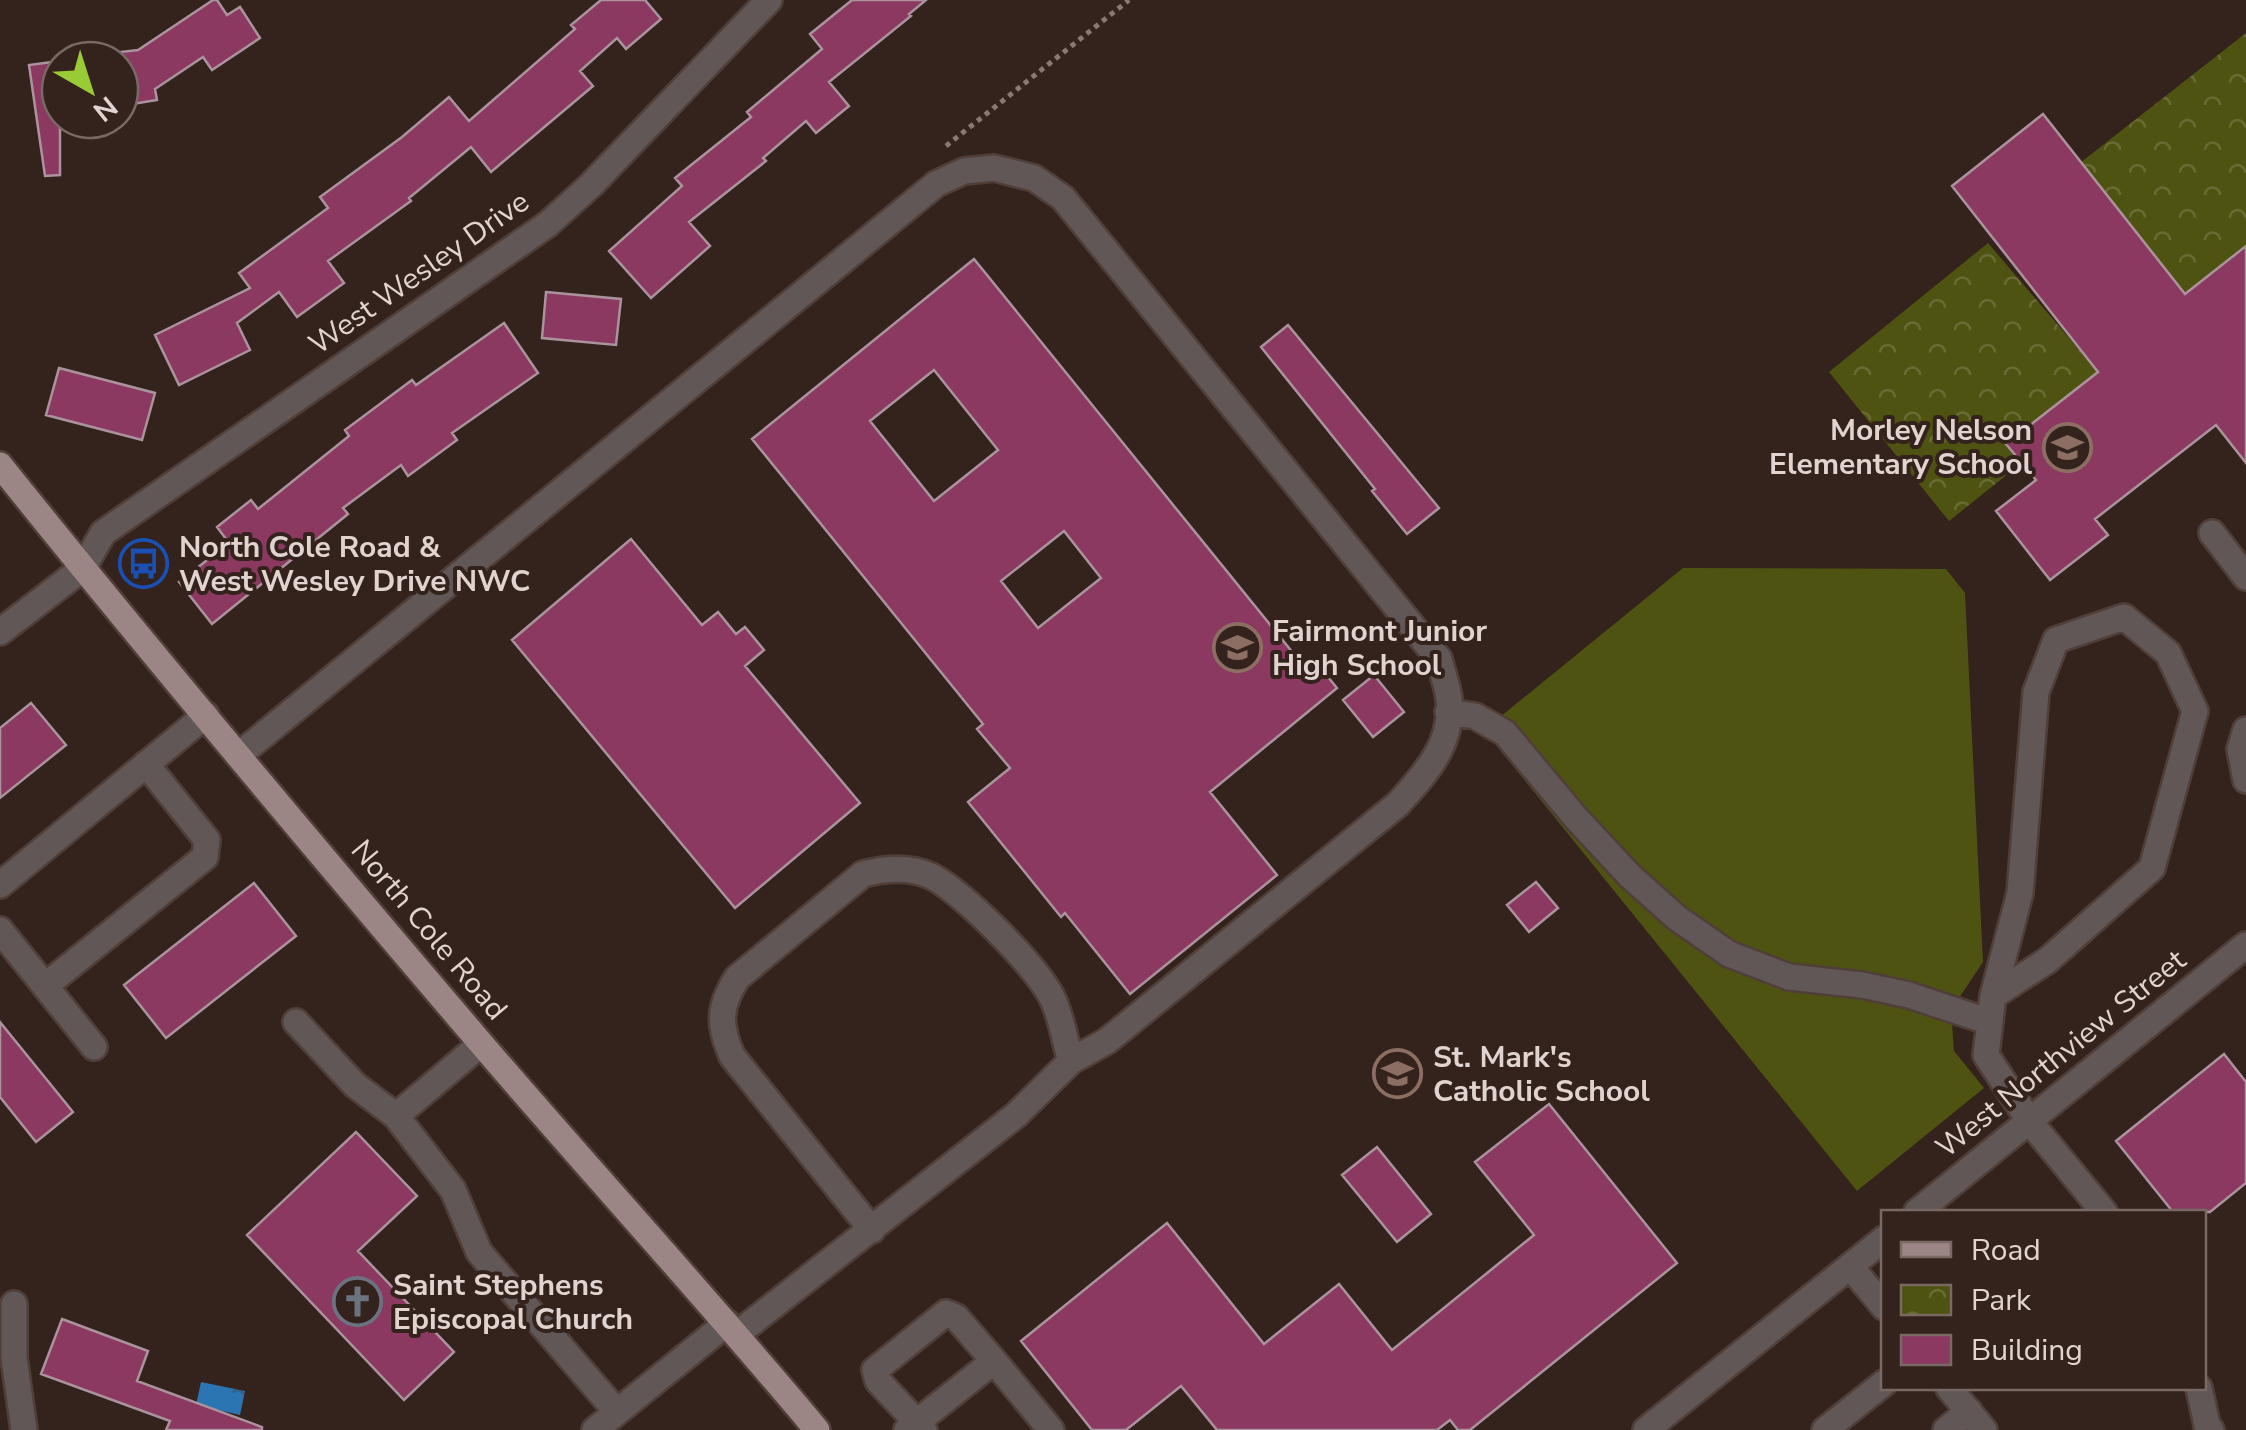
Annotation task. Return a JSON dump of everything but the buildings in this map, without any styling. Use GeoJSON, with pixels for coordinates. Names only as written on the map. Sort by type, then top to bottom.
{"type":"FeatureCollection","features":[{"type":"Feature","properties":{"kind":"main road","name":"North Cole Road"},"geometry":{"type":"LineString","coordinates":[[0,465],[481,1044],[817,1430]]}},
{"type":"Feature","properties":{"kind":"street","name":"West Wesley Drive"},"geometry":{"type":"LineString","coordinates":[[0,632],[83,568],[103,533],[548,224],[592,184],[769,0]]}},
{"type":"Feature","properties":{"kind":"street"},"geometry":{"type":"LineString","coordinates":[[239,755],[936,184],[964,171],[994,168],[1034,178],[1063,198],[1439,658],[1449,699],[1447,732],[1432,766],[1398,804],[1107,1042],[1071,1061],[1016,1115],[872,1230],[595,1430]]}},
{"type":"Feature","properties":{"kind":"street"},"geometry":{"type":"LineString","coordinates":[[2212,533],[2246,576]]}},
{"type":"Feature","properties":{"kind":"street"},"geometry":{"type":"LineString","coordinates":[[1991,1009],[2152,868],[2195,711],[2168,653],[2124,617],[2056,640],[2036,692],[2020,894],[1991,1009],[1986,1055],[2030,1122],[2102,1210]]}},
{"type":"Feature","properties":{"kind":"street"},"geometry":{"type":"LineString","coordinates":[[1448,712],[1474,716],[1505,732],[1630,876],[1678,918],[1730,954],[1789,976],[1991,1009]]}},
{"type":"Feature","properties":{"kind":"street"},"geometry":{"type":"LineString","coordinates":[[0,885],[206,716]]}},
{"type":"Feature","properties":{"kind":"street"},"geometry":{"type":"LineString","coordinates":[[2246,730],[2240,749],[2246,780]]}},
{"type":"Feature","properties":{"kind":"street"},"geometry":{"type":"LineString","coordinates":[[45,986],[205,857],[207,840],[146,764]]}},
{"type":"Feature","properties":{"kind":"street"},"geometry":{"type":"LineString","coordinates":[[872,1230],[732,1056],[723,1035],[722,1014],[725,998],[737,978],[864,874],[889,868],[931,876],[1012,945],[1054,999],[1071,1061]]}},
{"type":"Feature","properties":{"kind":"street"},"geometry":{"type":"LineString","coordinates":[[0,930],[94,1047]]}},
{"type":"Feature","properties":{"kind":"street","name":"West Northview Street"},"geometry":{"type":"LineString","coordinates":[[1920,1210],[2246,945]]}},
{"type":"Feature","properties":{"kind":"street"},"geometry":{"type":"LineString","coordinates":[[296,1022],[355,1085],[396,1116],[453,1190],[479,1252],[617,1412]]}},
{"type":"Feature","properties":{"kind":"street"},"geometry":{"type":"LineString","coordinates":[[396,1116],[481,1044]]}},
{"type":"Feature","properties":{"kind":"street"},"geometry":{"type":"LineString","coordinates":[[1646,1430],[1881,1241]]}},
{"type":"Feature","properties":{"kind":"street"},"geometry":{"type":"LineString","coordinates":[[1850,1266],[1881,1304]]}},
{"type":"Feature","properties":{"kind":"street"},"geometry":{"type":"LineString","coordinates":[[14,1304],[14,1358],[24,1430]]}},
{"type":"Feature","properties":{"kind":"street"},"geometry":{"type":"LineString","coordinates":[[994,1361],[916,1427],[878,1381],[875,1370],[946,1313],[956,1317],[994,1361],[1052,1430]]}},
{"type":"Feature","properties":{"kind":"street"},"geometry":{"type":"LineString","coordinates":[[1825,1430],[1881,1386]]}},
{"type":"Feature","properties":{"kind":"street"},"geometry":{"type":"LineString","coordinates":[[1946,1430],[1976,1421],[1951,1390]]}},
{"type":"Feature","properties":{"kind":"street"},"geometry":{"type":"LineString","coordinates":[[2199,1390],[2211,1430]]}},
{"type":"Feature","properties":{"kind":"path"},"geometry":{"type":"LineString","coordinates":[[936,153],[1129,0]]}},
{"type":"Feature","properties":{"kind":"green space"},"geometry":{"type":"Polygon","coordinates":[[[2246,33],[2246,246],[2185,294],[2080,163],[2246,33]]]}},
{"type":"Feature","properties":{"kind":"green space"},"geometry":{"type":"Polygon","coordinates":[[[1988,243],[2098,372],[2007,443],[2019,465],[1949,521],[1829,372],[1988,243]]]}},
{"type":"Feature","properties":{"kind":"green space"},"geometry":{"type":"Polygon","coordinates":[[[1683,568],[1946,569],[1965,593],[1983,962],[1951,1010],[1954,1051],[1984,1088],[1857,1191],[1484,730],[1683,568]]]}},
{"type":"Feature","properties":{"kind":"water"},"geometry":{"type":"Polygon","coordinates":[[[201,1382],[245,1391],[240,1415],[196,1405],[201,1382]]]}},
{"type":"Feature","properties":{"kind":"place","name":"Morley Nelson Elementary School"},"geometry":{"type":"Point","coordinates":[2067,447]}},
{"type":"Feature","properties":{"kind":"place","name":"North Cole Road & West Wesley Drive NWC"},"geometry":{"type":"Point","coordinates":[144,564]}},
{"type":"Feature","properties":{"kind":"place","name":"Fairmont Junior High School"},"geometry":{"type":"Point","coordinates":[1237,648]}},
{"type":"Feature","properties":{"kind":"place","name":"St. Mark's Catholic School"},"geometry":{"type":"Point","coordinates":[1398,1074]}},
{"type":"Feature","properties":{"kind":"place","name":"Saint Stephens Episcopal Church"},"geometry":{"type":"Point","coordinates":[358,1302]}}]}
